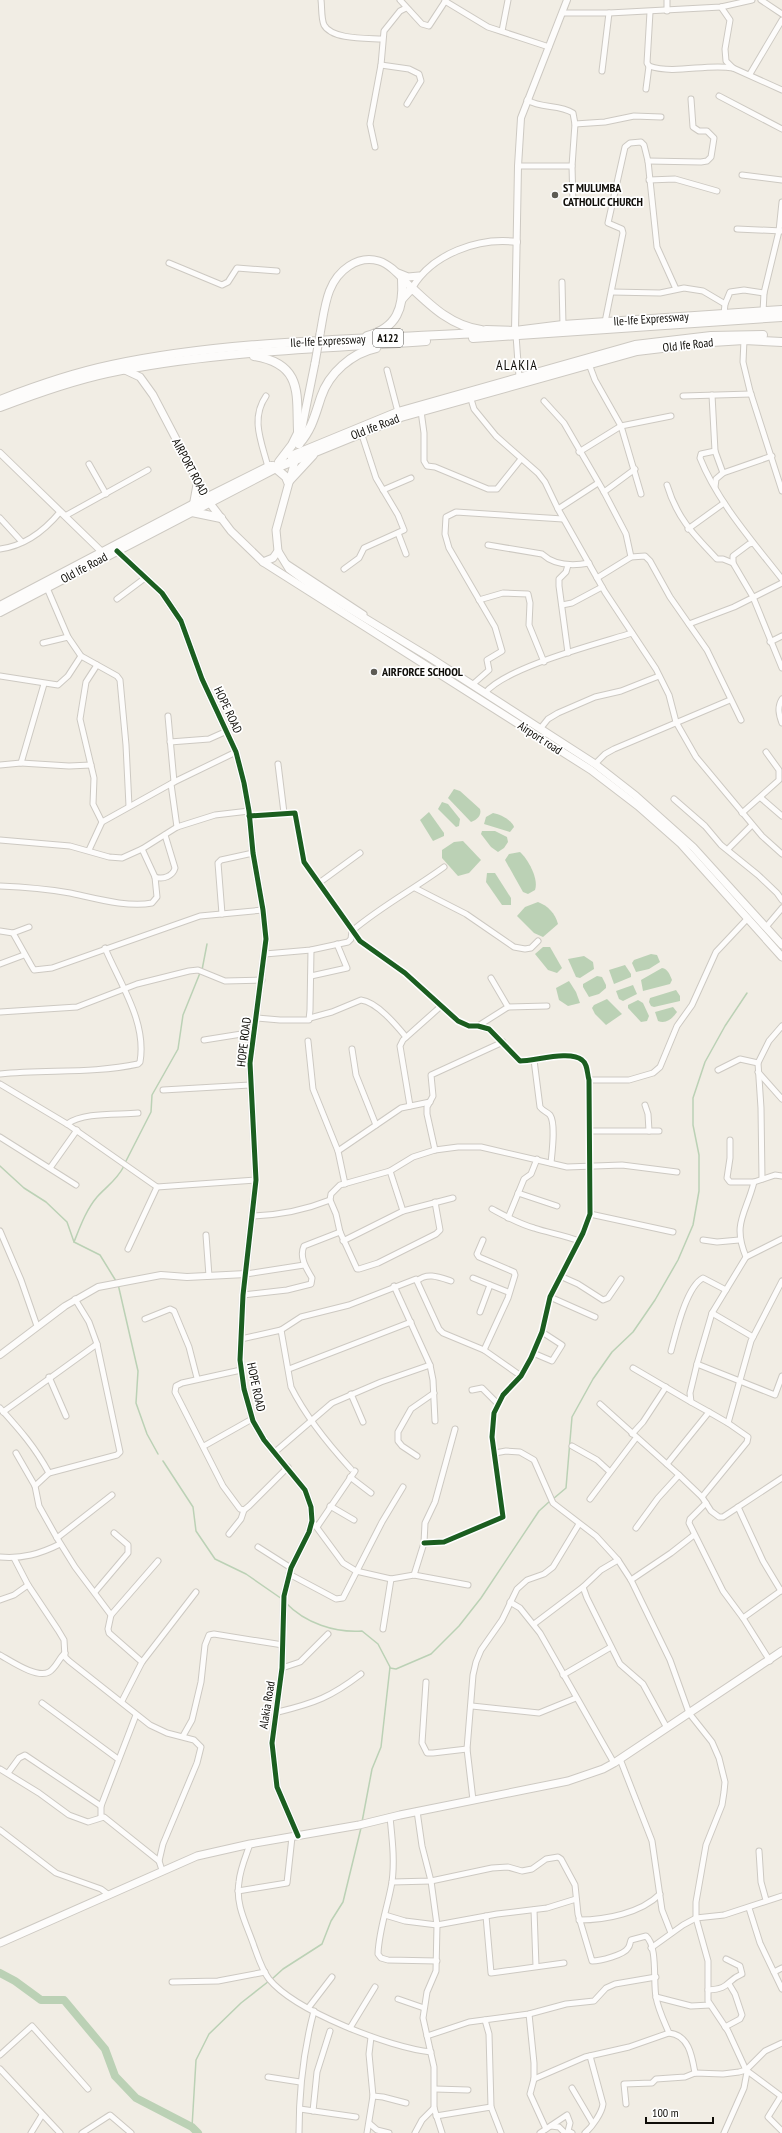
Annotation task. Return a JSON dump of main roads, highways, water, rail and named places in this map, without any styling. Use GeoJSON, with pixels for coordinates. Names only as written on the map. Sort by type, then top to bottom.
{"type":"FeatureCollection","features":[{"type":"Feature","properties":{"kind":"main road"},"geometry":{"type":"LineString","coordinates":[[263,562],[272,558],[278,551],[276,530],[288,482],[297,457],[314,363],[330,288],[336,278],[345,269],[356,262],[371,260],[384,264],[431,306],[448,318],[465,326],[484,330]]}},
{"type":"Feature","properties":{"kind":"main road"},"geometry":{"type":"LineString","coordinates":[[399,276],[408,278],[419,276]]}},
{"type":"Feature","properties":{"kind":"main road"},"geometry":{"type":"LineString","coordinates":[[345,340],[381,331],[398,313],[402,299],[399,276]]}},
{"type":"Feature","properties":{"kind":"main road"},"geometry":{"type":"LineString","coordinates":[[402,299],[412,288]]}},
{"type":"Feature","properties":{"kind":"main road","name":"Ile-Ife Expressway"},"geometry":{"type":"LineString","coordinates":[[0,400],[86,371],[142,359],[205,350],[345,340],[479,333],[484,330],[505,329],[515,333],[563,325],[782,310]]}},
{"type":"Feature","properties":{"kind":"main road","name":"Ile-Ife Expressway"},"geometry":{"type":"LineString","coordinates":[[0,407],[71,382],[124,370],[181,360],[231,354],[407,343],[515,333],[782,317]]}},
{"type":"Feature","properties":{"kind":"main road","name":"Old Ife Road"},"geometry":{"type":"LineString","coordinates":[[319,447],[421,411],[635,345],[661,341],[743,334],[782,336]]}},
{"type":"Feature","properties":{"kind":"main road","name":"Old Ife Road"},"geometry":{"type":"LineString","coordinates":[[0,612],[274,465],[297,457],[398,412],[519,377],[535,376],[637,351],[662,347],[744,340],[782,342]]}},
{"type":"Feature","properties":{"kind":"main road"},"geometry":{"type":"LineString","coordinates":[[299,444],[307,434],[324,390],[338,370],[354,357],[366,351],[407,343]]}},
{"type":"Feature","properties":{"kind":"main road"},"geometry":{"type":"LineString","coordinates":[[231,354],[276,361],[293,378],[297,392],[299,444]]}},
{"type":"Feature","properties":{"kind":"main road","name":"AIRPORT ROAD"},"geometry":{"type":"LineString","coordinates":[[124,370],[140,376],[153,395],[208,500],[231,531],[263,562]]}},
{"type":"Feature","properties":{"kind":"main road"},"geometry":{"type":"LineString","coordinates":[[288,482],[286,476],[274,465],[291,446],[298,433]]}},
{"type":"Feature","properties":{"kind":"main road"},"geometry":{"type":"LineString","coordinates":[[288,482],[319,447],[307,434]]}},
{"type":"Feature","properties":{"kind":"main road"},"geometry":{"type":"LineString","coordinates":[[198,482],[193,508],[221,518]]}},
{"type":"Feature","properties":{"kind":"main road","name":"Old Ife Road"},"geometry":{"type":"LineString","coordinates":[[0,606],[102,552],[193,508]]}},
{"type":"Feature","properties":{"kind":"main road","name":"Airport road"},"geometry":{"type":"LineString","coordinates":[[278,551],[282,560],[289,569],[312,586],[591,770],[663,828],[732,896],[766,927],[782,945]]}},
{"type":"Feature","properties":{"kind":"main road","name":"Airport road"},"geometry":{"type":"LineString","coordinates":[[263,562],[368,624],[429,657],[595,764],[636,796],[676,831],[782,957]]}},
{"type":"Feature","properties":{"kind":"main road"},"geometry":{"type":"LineString","coordinates":[[0,1943],[162,1870],[197,1856],[250,1844],[361,1825],[417,1811],[568,1781],[603,1769],[770,1661],[782,1651]]}},
{"type":"Feature","properties":{"kind":"waterway"},"geometry":{"type":"LineString","coordinates":[[202,970],[207,944]]}},
{"type":"Feature","properties":{"kind":"waterway"},"geometry":{"type":"LineString","coordinates":[[125,1163],[151,1112],[152,1095],[178,1049],[183,1015],[200,973]]}},
{"type":"Feature","properties":{"kind":"waterway"},"geometry":{"type":"LineString","coordinates":[[553,1499],[566,1488],[572,1417],[593,1379],[612,1352],[633,1332],[655,1300],[678,1260],[693,1225],[699,1191],[699,1155],[693,1125],[693,1098],[705,1062],[725,1026],[747,993]]}},
{"type":"Feature","properties":{"kind":"waterway"},"geometry":{"type":"LineString","coordinates":[[0,1166],[24,1188],[46,1202],[67,1222],[74,1242],[100,1255],[116,1281]]}},
{"type":"Feature","properties":{"kind":"waterway"},"geometry":{"type":"LineString","coordinates":[[74,1242],[93,1202],[115,1179],[124,1166]]}},
{"type":"Feature","properties":{"kind":"waterway"},"geometry":{"type":"LineString","coordinates":[[118,1284],[138,1371],[136,1403],[147,1434],[158,1454]]}},
{"type":"Feature","properties":{"kind":"waterway"},"geometry":{"type":"LineString","coordinates":[[163,1461],[193,1507],[196,1531],[215,1559],[246,1574],[282,1599]]}},
{"type":"Feature","properties":{"kind":"waterway"},"geometry":{"type":"LineString","coordinates":[[390,1668],[396,1669],[431,1654],[459,1626],[481,1598],[539,1511],[550,1501]]}},
{"type":"Feature","properties":{"kind":"waterway"},"geometry":{"type":"LineString","coordinates":[[286,1603],[302,1616],[321,1625],[341,1630],[362,1631],[378,1644],[390,1667],[381,1747],[372,1769],[362,1822]]}},
{"type":"Feature","properties":{"kind":"waterway"},"geometry":{"type":"LineString","coordinates":[[272,1979],[283,1969],[322,1944],[331,1921],[343,1902],[361,1828]]}},
{"type":"Feature","properties":{"kind":"waterway"},"geometry":{"type":"LineString","coordinates":[[0,1973],[15,1981],[41,2000],[64,2000],[105,2049],[115,2076],[136,2098],[192,2127],[198,2133]]}},
{"type":"Feature","properties":{"kind":"waterway"},"geometry":{"type":"LineString","coordinates":[[192,2127],[196,2060],[209,2034],[241,2003],[269,1981]]}},
{"type":"Feature","properties":{"kind":"place","name":"ST MULUMBA CATHOLIC CHURCH"},"geometry":{"type":"Point","coordinates":[555,195]}},
{"type":"Feature","properties":{"kind":"place","name":"AIRFORCE SCHOOL"},"geometry":{"type":"Point","coordinates":[374,672]}},
{"type":"Feature","properties":{"kind":"district","name":"ALAKIA"},"geometry":{"type":"Point","coordinates":[517,365]}}]}
